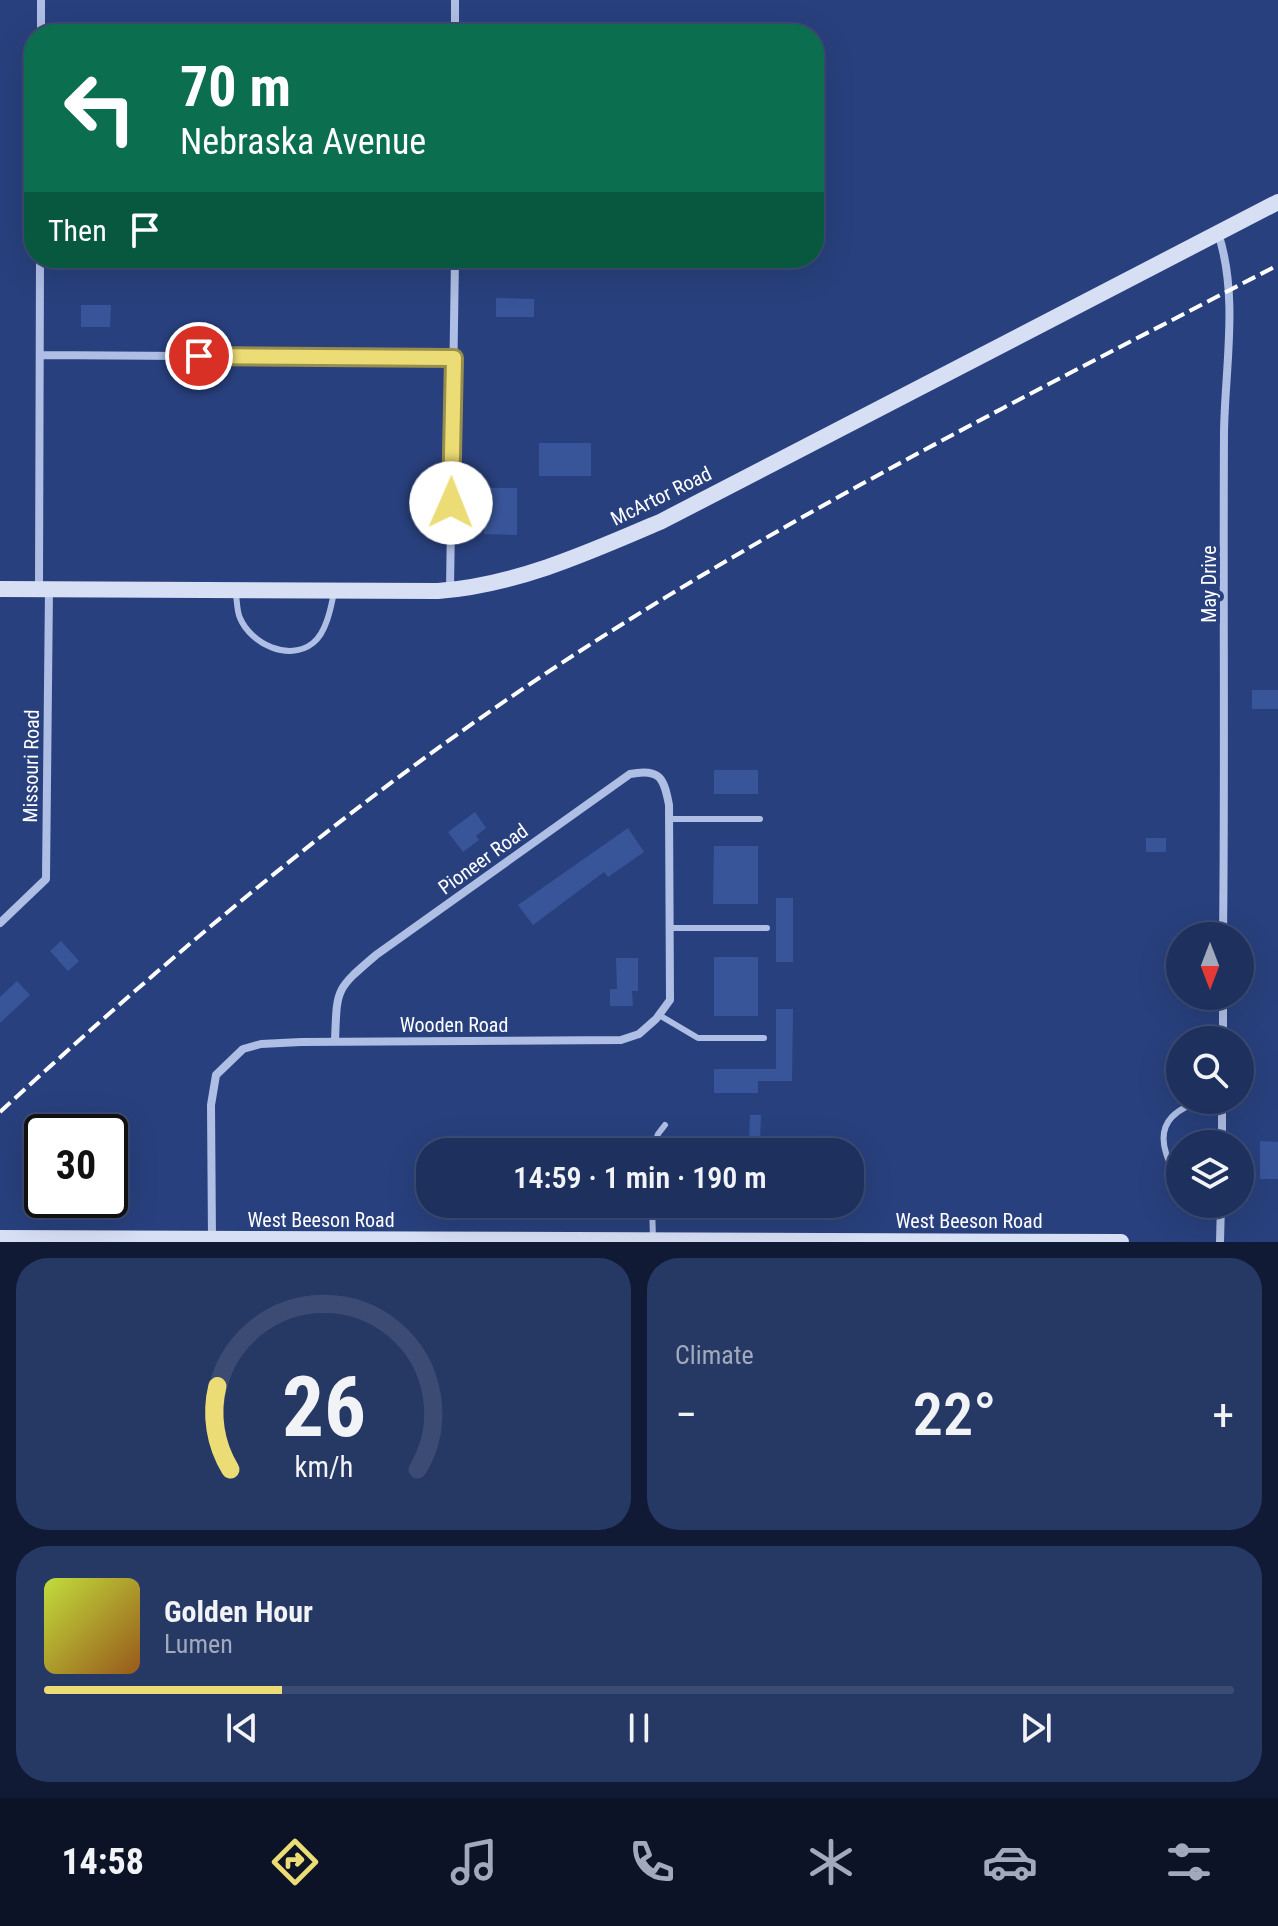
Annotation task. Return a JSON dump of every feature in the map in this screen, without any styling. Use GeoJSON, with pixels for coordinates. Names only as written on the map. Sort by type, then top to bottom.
{"type":"FeatureCollection","features":[{"type":"Feature","properties":{"kind":"main road","name":"McArtor Road"},"geometry":{"type":"LineString","coordinates":[[0,589],[450,590],[507,580],[573,559],[662,521],[1278,202]]}},
{"type":"Feature","properties":{"kind":"main road","name":"West Beeson Road"},"geometry":{"type":"LineString","coordinates":[[0,1238],[140,1241],[653,1239],[1121,1242]]}},
{"type":"Feature","properties":{"kind":"street"},"geometry":{"type":"LineString","coordinates":[[41,0],[41,24]]}},
{"type":"Feature","properties":{"kind":"street"},"geometry":{"type":"LineString","coordinates":[[455,0],[455,24]]}},
{"type":"Feature","properties":{"kind":"street","name":"May Drive"},"geometry":{"type":"LineString","coordinates":[[1218,233],[1224,250],[1229,291],[1224,430],[1223,922]]}},
{"type":"Feature","properties":{"kind":"street","name":"Missouri Road"},"geometry":{"type":"LineString","coordinates":[[0,923],[4,915],[46,879],[40,268]]}},
{"type":"Feature","properties":{"kind":"street"},"geometry":{"type":"LineString","coordinates":[[450,590],[455,268]]}},
{"type":"Feature","properties":{"kind":"street"},"geometry":{"type":"LineString","coordinates":[[40,355],[454,358]]}},
{"type":"Feature","properties":{"kind":"street","name":"Pioneer Road"},"geometry":{"type":"LineString","coordinates":[[335,1041],[337,998],[344,982],[376,955],[630,774],[647,770],[657,774],[666,787],[669,819]]}},
{"type":"Feature","properties":{"kind":"street"},"geometry":{"type":"LineString","coordinates":[[659,1015],[670,1000],[669,819]]}},
{"type":"Feature","properties":{"kind":"street","name":"Wooden Road"},"geometry":{"type":"LineString","coordinates":[[212,1239],[211,1105],[216,1075],[243,1049],[261,1044],[335,1041],[621,1040],[639,1034],[659,1015]]}},
{"type":"Feature","properties":{"kind":"street"},"geometry":{"type":"LineString","coordinates":[[1220,1242],[1221,1218]]}},
{"type":"Feature","properties":{"kind":"lane"},"geometry":{"type":"LineString","coordinates":[[236,590],[240,618],[253,636],[272,648],[292,652],[314,643],[331,609],[334,591]]}},
{"type":"Feature","properties":{"kind":"lane"},"geometry":{"type":"LineString","coordinates":[[669,819],[760,819]]}},
{"type":"Feature","properties":{"kind":"lane"},"geometry":{"type":"LineString","coordinates":[[670,928],[767,928]]}},
{"type":"Feature","properties":{"kind":"lane"},"geometry":{"type":"LineString","coordinates":[[659,1015],[698,1038],[764,1038]]}},
{"type":"Feature","properties":{"kind":"lane"},"geometry":{"type":"LineString","coordinates":[[657,1138],[665,1125]]}},
{"type":"Feature","properties":{"kind":"lane"},"geometry":{"type":"LineString","coordinates":[[652,1218],[653,1239]]}},
{"type":"Feature","properties":{"kind":"building"},"geometry":{"type":"Polygon","coordinates":[[[496,298],[534,299],[534,317],[496,317],[496,298]]]}},
{"type":"Feature","properties":{"kind":"building"},"geometry":{"type":"Polygon","coordinates":[[[81,305],[111,305],[110,327],[81,327],[81,305]]]}},
{"type":"Feature","properties":{"kind":"building"},"geometry":{"type":"Polygon","coordinates":[[[539,443],[591,443],[591,476],[539,476],[539,443]]]}},
{"type":"Feature","properties":{"kind":"building"},"geometry":{"type":"Polygon","coordinates":[[[485,488],[517,488],[517,535],[484,534],[485,488]]]}},
{"type":"Feature","properties":{"kind":"building"},"geometry":{"type":"Polygon","coordinates":[[[1252,690],[1278,690],[1278,709],[1252,709],[1252,690]]]}},
{"type":"Feature","properties":{"kind":"building"},"geometry":{"type":"Polygon","coordinates":[[[714,770],[758,770],[758,794],[714,794],[714,770]]]}},
{"type":"Feature","properties":{"kind":"building"},"geometry":{"type":"Polygon","coordinates":[[[475,812],[486,828],[476,836],[479,840],[463,852],[448,832],[475,812]]]}},
{"type":"Feature","properties":{"kind":"building"},"geometry":{"type":"Polygon","coordinates":[[[628,828],[644,852],[608,877],[604,872],[533,925],[518,905],[628,828]]]}},
{"type":"Feature","properties":{"kind":"building"},"geometry":{"type":"Polygon","coordinates":[[[1146,838],[1166,838],[1166,852],[1146,852],[1146,838]]]}},
{"type":"Feature","properties":{"kind":"building"},"geometry":{"type":"Polygon","coordinates":[[[714,846],[758,846],[758,904],[713,904],[714,846]]]}},
{"type":"Feature","properties":{"kind":"building"},"geometry":{"type":"Polygon","coordinates":[[[776,898],[793,898],[793,962],[776,962],[776,898]]]}},
{"type":"Feature","properties":{"kind":"building"},"geometry":{"type":"Polygon","coordinates":[[[61,941],[79,961],[68,971],[50,951],[61,941]]]}},
{"type":"Feature","properties":{"kind":"building"},"geometry":{"type":"Polygon","coordinates":[[[714,957],[758,957],[758,1016],[714,1016],[714,957]]]}},
{"type":"Feature","properties":{"kind":"building"},"geometry":{"type":"Polygon","coordinates":[[[616,958],[638,958],[638,991],[632,991],[633,1006],[610,1006],[610,989],[617,989],[616,958]]]}},
{"type":"Feature","properties":{"kind":"building"},"geometry":{"type":"Polygon","coordinates":[[[17,981],[30,995],[0,1023],[0,997],[17,981]]]}},
{"type":"Feature","properties":{"kind":"building"},"geometry":{"type":"Polygon","coordinates":[[[776,1009],[793,1009],[792,1081],[758,1081],[758,1093],[714,1093],[714,1069],[776,1069],[776,1009]]]}},
{"type":"Feature","properties":{"kind":"building"},"geometry":{"type":"Polygon","coordinates":[[[750,1115],[761,1115],[760,1138],[749,1138],[750,1115]]]}},
{"type":"Feature","properties":{"kind":"building"},"geometry":{"type":"Polygon","coordinates":[[[1260,1141],[1278,1142],[1278,1179],[1260,1179],[1260,1141]]]}},
{"type":"Feature","properties":{"kind":"railway"},"geometry":{"type":"LineString","coordinates":[[0,1112],[195,939],[330,829],[470,725],[542,676],[721,564],[812,512],[997,411],[1278,265]]}},
{"type":"Feature","properties":{"kind":"route"},"geometry":{"type":"LineString","coordinates":[[199,356],[454,358],[451,503]]}}]}
